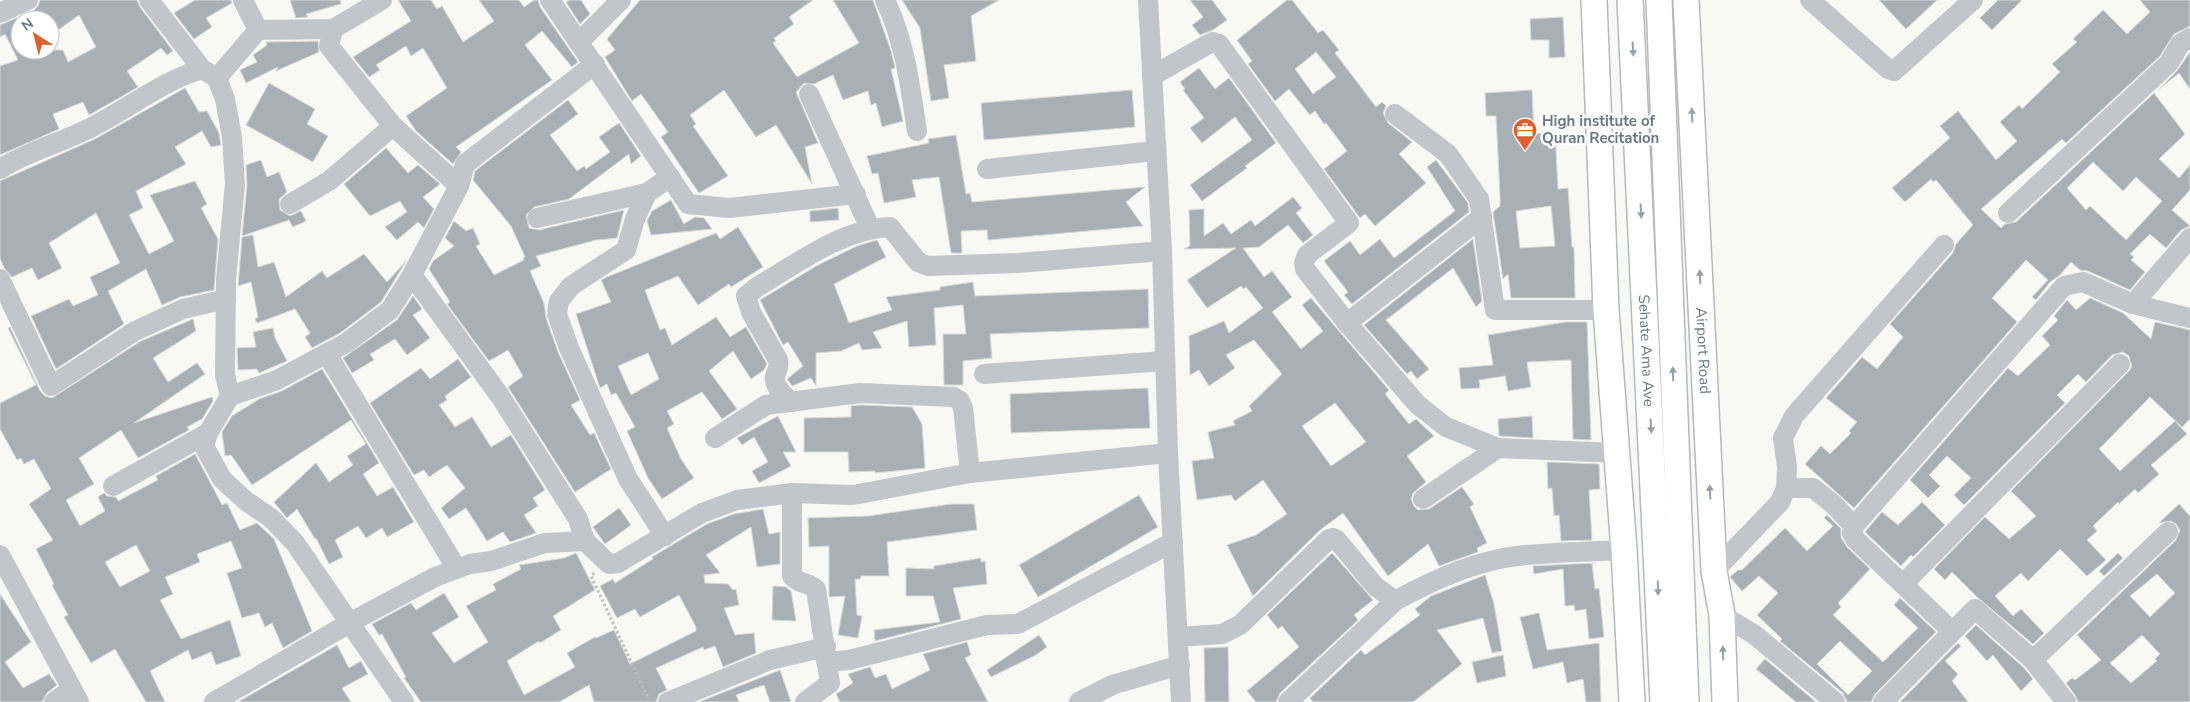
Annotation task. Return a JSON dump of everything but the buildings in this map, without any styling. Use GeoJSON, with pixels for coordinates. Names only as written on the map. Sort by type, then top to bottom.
{"type":"FeatureCollection","features":[{"type":"Feature","properties":{"kind":"main road"},"geometry":{"type":"LineString","coordinates":[[1594,0],[1606,310],[1624,550],[1632,702]]}},
{"type":"Feature","properties":{"kind":"main road","name":"Sehate Ama Ave"},"geometry":{"type":"LineString","coordinates":[[1630,0],[1663,702]]}},
{"type":"Feature","properties":{"kind":"main road","name":"Airport Road"},"geometry":{"type":"LineString","coordinates":[[1659,0],[1686,702]]}},
{"type":"Feature","properties":{"kind":"main road","name":"Airport Road"},"geometry":{"type":"LineString","coordinates":[[1686,0],[1714,571],[1722,615],[1725,702]]}},
{"type":"Feature","properties":{"kind":"street"},"geometry":{"type":"LineString","coordinates":[[0,12],[28,0]]}},
{"type":"Feature","properties":{"kind":"street"},"geometry":{"type":"LineString","coordinates":[[149,0],[209,74],[225,99],[232,137],[235,184],[226,299],[225,375],[230,396]]}},
{"type":"Feature","properties":{"kind":"street"},"geometry":{"type":"LineString","coordinates":[[243,0],[258,30]]}},
{"type":"Feature","properties":{"kind":"street"},"geometry":{"type":"LineString","coordinates":[[0,169],[17,158],[90,129],[184,75],[209,74],[258,30],[333,29],[382,0]]}},
{"type":"Feature","properties":{"kind":"street"},"geometry":{"type":"LineString","coordinates":[[550,0],[688,204],[721,207],[856,194]]}},
{"type":"Feature","properties":{"kind":"street"},"geometry":{"type":"LineString","coordinates":[[579,42],[621,0]]}},
{"type":"Feature","properties":{"kind":"street"},"geometry":{"type":"LineString","coordinates":[[885,0],[896,22],[903,49],[918,131]]}},
{"type":"Feature","properties":{"kind":"street"},"geometry":{"type":"LineString","coordinates":[[1148,0],[1162,251],[1164,362],[1181,702]]}},
{"type":"Feature","properties":{"kind":"street"},"geometry":{"type":"LineString","coordinates":[[1810,0],[1888,69],[1894,71],[1973,0]]}},
{"type":"Feature","properties":{"kind":"street"},"geometry":{"type":"LineString","coordinates":[[333,29],[329,46],[393,126],[459,186]]}},
{"type":"Feature","properties":{"kind":"street"},"geometry":{"type":"LineString","coordinates":[[2008,213],[2169,64],[2180,44],[2190,38]]}},
{"type":"Feature","properties":{"kind":"street"},"geometry":{"type":"LineString","coordinates":[[1152,76],[1213,42],[1219,44],[1349,223],[1307,256],[1304,263],[1305,268],[1347,323],[1418,405],[1446,428],[1498,448],[1616,453]]}},
{"type":"Feature","properties":{"kind":"street"},"geometry":{"type":"LineString","coordinates":[[404,702],[351,622],[295,543],[271,518],[246,501],[222,479],[204,446],[208,433],[230,396],[277,380],[327,354],[346,343],[390,310],[412,275],[459,186],[465,164],[595,64]]}},
{"type":"Feature","properties":{"kind":"street"},"geometry":{"type":"LineString","coordinates":[[809,94],[870,228]]}},
{"type":"Feature","properties":{"kind":"street"},"geometry":{"type":"LineString","coordinates":[[1395,114],[1448,154],[1479,199],[1495,310],[1606,310]]}},
{"type":"Feature","properties":{"kind":"street"},"geometry":{"type":"LineString","coordinates":[[290,204],[329,181],[393,126]]}},
{"type":"Feature","properties":{"kind":"street"},"geometry":{"type":"LineString","coordinates":[[987,170],[1155,151]]}},
{"type":"Feature","properties":{"kind":"street"},"geometry":{"type":"LineString","coordinates":[[537,218],[648,193],[670,177]]}},
{"type":"Feature","properties":{"kind":"street"},"geometry":{"type":"LineString","coordinates":[[648,193],[635,219],[626,250],[571,286],[560,301],[557,314],[569,348],[628,479],[665,536]]}},
{"type":"Feature","properties":{"kind":"street"},"geometry":{"type":"LineString","coordinates":[[1347,323],[1482,217]]}},
{"type":"Feature","properties":{"kind":"street"},"geometry":{"type":"LineString","coordinates":[[791,402],[776,386],[774,378],[779,366],[778,360],[751,312],[746,296],[757,287],[832,243],[870,228],[890,227],[918,262],[928,266],[1018,263],[1162,251]]}},
{"type":"Feature","properties":{"kind":"street"},"geometry":{"type":"LineString","coordinates":[[2133,304],[2190,238]]}},
{"type":"Feature","properties":{"kind":"street"},"geometry":{"type":"LineString","coordinates":[[1714,571],[1780,502],[1786,488],[1787,468],[1783,438],[1794,416],[1944,245]]}},
{"type":"Feature","properties":{"kind":"street"},"geometry":{"type":"LineString","coordinates":[[412,275],[500,396],[578,519],[585,541],[605,562],[618,563],[702,513],[736,500],[792,493],[853,495],[970,473],[1168,453]]}},
{"type":"Feature","properties":{"kind":"street"},"geometry":{"type":"LineString","coordinates":[[0,279],[51,386],[135,332],[183,309],[226,299]]}},
{"type":"Feature","properties":{"kind":"street"},"geometry":{"type":"LineString","coordinates":[[1952,631],[1855,539],[1852,533],[1854,526],[2064,286],[2083,282],[2133,304],[2190,318]]}},
{"type":"Feature","properties":{"kind":"street"},"geometry":{"type":"LineString","coordinates":[[327,354],[457,569]]}},
{"type":"Feature","properties":{"kind":"street"},"geometry":{"type":"LineString","coordinates":[[984,374],[1164,362]]}},
{"type":"Feature","properties":{"kind":"street"},"geometry":{"type":"LineString","coordinates":[[1903,584],[2120,364]]}},
{"type":"Feature","properties":{"kind":"street"},"geometry":{"type":"LineString","coordinates":[[715,438],[766,405],[860,392],[954,397],[960,401],[963,408],[970,473]]}},
{"type":"Feature","properties":{"kind":"street"},"geometry":{"type":"LineString","coordinates":[[113,486],[208,433]]}},
{"type":"Feature","properties":{"kind":"street"},"geometry":{"type":"LineString","coordinates":[[1423,499],[1498,448]]}},
{"type":"Feature","properties":{"kind":"street"},"geometry":{"type":"LineString","coordinates":[[1786,488],[1813,488],[1833,504],[1854,526]]}},
{"type":"Feature","properties":{"kind":"street"},"geometry":{"type":"LineString","coordinates":[[792,493],[792,576],[795,581],[811,584],[816,589],[830,683],[805,702]]}},
{"type":"Feature","properties":{"kind":"street"},"geometry":{"type":"LineString","coordinates":[[2033,660],[2168,532]]}},
{"type":"Feature","properties":{"kind":"street"},"geometry":{"type":"LineString","coordinates":[[1178,637],[1222,634],[1240,625],[1329,539],[1333,538],[1337,540],[1375,586],[1395,602]]}},
{"type":"Feature","properties":{"kind":"street"},"geometry":{"type":"LineString","coordinates":[[214,702],[351,622],[435,577],[470,564],[491,561],[545,543],[585,541]]}},
{"type":"Feature","properties":{"kind":"street"},"geometry":{"type":"LineString","coordinates":[[668,702],[770,660],[826,655],[849,660],[987,625],[1018,624],[1173,542]]}},
{"type":"Feature","properties":{"kind":"street"},"geometry":{"type":"LineString","coordinates":[[1288,702],[1395,602],[1418,589],[1475,566],[1516,556],[1624,550]]}},
{"type":"Feature","properties":{"kind":"street"},"geometry":{"type":"LineString","coordinates":[[0,556],[76,696],[54,702]]}},
{"type":"Feature","properties":{"kind":"street"},"geometry":{"type":"LineString","coordinates":[[1883,702],[1976,609],[2033,660],[2066,702]]}},
{"type":"Feature","properties":{"kind":"street"},"geometry":{"type":"LineString","coordinates":[[1722,615],[1755,635],[1835,702]]}},
{"type":"Feature","properties":{"kind":"street"},"geometry":{"type":"LineString","coordinates":[[1079,702],[1112,685],[1180,665]]}},
{"type":"Feature","properties":{"kind":"path"},"geometry":{"type":"LineString","coordinates":[[605,562],[591,576],[650,702]]}},
{"type":"Feature","properties":{"kind":"place","name":"High institute of Quran Recitation"},"geometry":{"type":"Point","coordinates":[1525,151]}}]}
